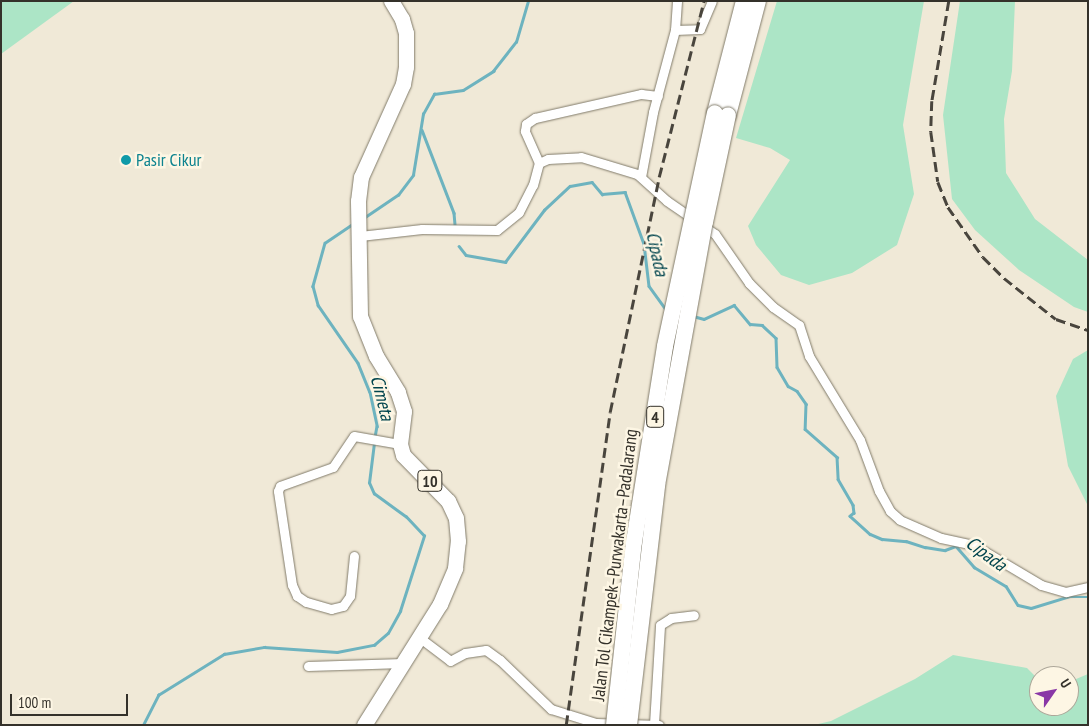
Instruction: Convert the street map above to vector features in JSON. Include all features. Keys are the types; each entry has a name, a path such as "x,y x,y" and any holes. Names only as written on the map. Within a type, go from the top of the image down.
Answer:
{"highway":[{"path":"391,1 402,18 408,51 406,68 403,84 361,177 358,201 360,316 376,356 401,402 404,424 394,442"},
{"name":"Jalan Tol Cikampek–Purwakarta–Padalarang","path":"629,725 657,484 722,114 744,1"},
{"name":"Jalan Tol Cikampek–Purwakarta–Padalarang","path":"614,725 634,542 665,346 722,114 758,1"},
{"name":"10","path":"364,725 440,604 455,568 458,525 448,501 438,487 410,465 394,442"}],"street":[{"path":"641,177 658,96 676,30 676,1"},
{"path":"676,30 700,29 712,1"},
{"path":"359,232 422,229 489,232 507,224 524,203 539,163 525,132 526,124 535,118 641,94 658,96"},
{"path":"539,163 560,156 581,157 620,167 641,177 667,201 715,234 748,283 773,307 799,325 809,356 860,440 879,491 890,511 900,520 941,538 974,546 1041,586 1066,592 1088,587"},
{"path":"354,556 350,596 343,606 331,609 306,602 298,596 292,585 277,496 280,486 333,467 348,441 354,436 365,436 394,442"},
{"path":"420,638 450,661 465,652 486,650 500,660 551,709 596,723 657,724 660,625 671,618 694,615"},
{"path":"308,666 403,663"}],"green space":[{"path":"1,1 74,1 1,54"},
{"path":"777,1 924,1 903,125 914,194 897,245 852,273 809,285 781,275 756,245 748,226 790,160 770,148 736,138"},
{"path":"960,1 1015,1 1012,71 1004,119 1006,173 1035,219 1088,260 1088,312 1074,307 1019,270 975,230 952,199 943,115"},
{"path":"1088,350 1088,506 1068,466 1056,396 1073,359"},
{"path":"953,655 1027,668 1029,670 1029,716 1079,716 1079,678 1088,674 1088,725 814,725 831,721 915,679"}],"waterway":[{"name":"Cimeta","path":"365,217 398,195 413,175 423,114 434,94 463,90 493,71 516,42 528,1"},
{"name":"Cipada","path":"422,130 454,213 455,225"},
{"name":"Cipada","path":"459,246 466,255 505,262 544,210 570,186 592,182 602,194 625,192 644,244 649,286 666,309"},
{"name":"Cimeta","path":"352,225 325,243 313,286 318,305 358,363 370,392 377,426 375,437"},
{"name":"Cipada","path":"693,316 704,319 734,305 750,324 762,325 776,338 777,367 788,386 797,391 806,404 805,429 837,457 838,479 853,505 854,513 850,516 870,534 882,539 906,541 925,547 945,550 956,546 974,567 1006,586 1018,605 1031,608 1068,597 1088,597"},
{"name":"Cimeta","path":"143,725 158,695 224,654 264,647 337,652 374,645 388,633 400,611 424,536 406,517 374,494 369,483 374,443"}],"railway":[{"path":"566,725 610,412 659,177 704,1"},
{"path":"949,1 932,101 931,132 938,182 948,207 983,257 1004,278 1056,319 1088,330"}],"place":[{"name":"Pasir Cikur","path":"126,160"}]}
